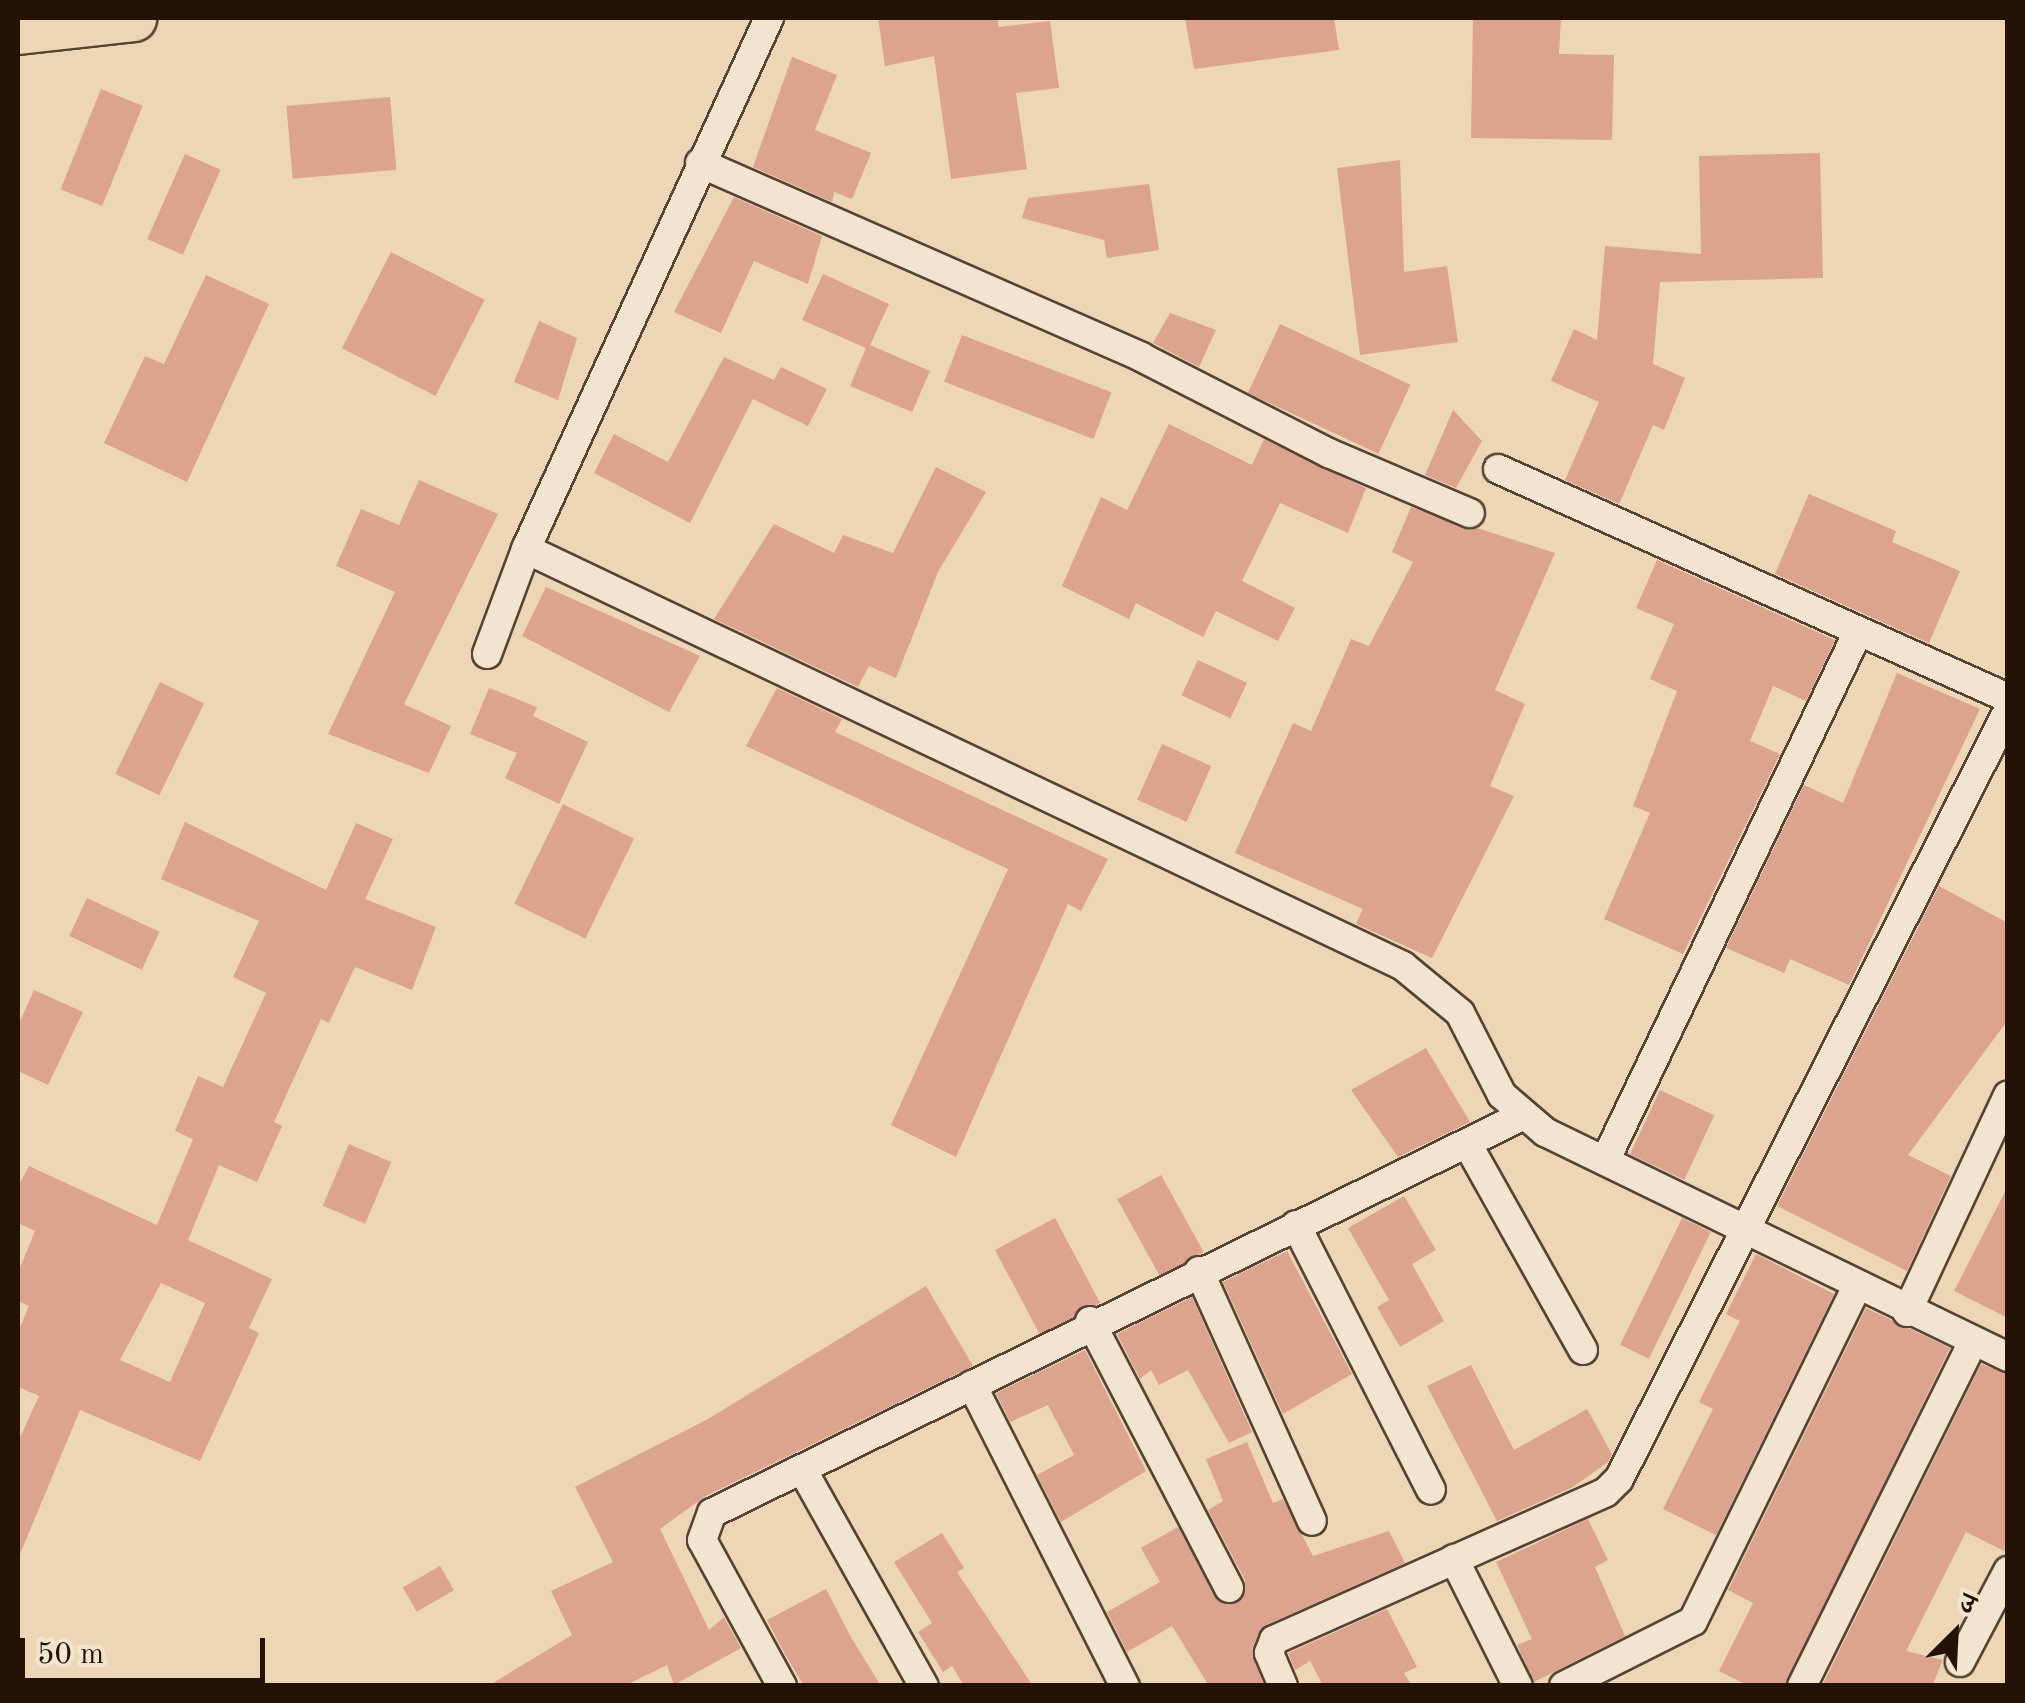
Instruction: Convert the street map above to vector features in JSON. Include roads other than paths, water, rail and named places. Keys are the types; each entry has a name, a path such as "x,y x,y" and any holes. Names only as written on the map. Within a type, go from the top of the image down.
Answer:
{"highway":[{"path":"18,31 133,18"}],"street":[{"path":"487,654 526,548 769,18"},
{"path":"700,163 1141,357 1329,453 1470,514"},
{"path":"1498,469 2008,698"},
{"path":"526,548 1403,966 1460,1013 1522,1116 1744,1235 2008,1356"},
{"path":"1605,1161 1858,632"},
{"path":"1283,1686 1269,1653 1274,1640 1619,1479 2008,712"},
{"path":"1908,1312 2008,1095"},
{"path":"782,1686 702,1540 712,1513 972,1385 1090,1321 1468,1145 1522,1116"},
{"path":"1468,1145 1583,1350"},
{"path":"1296,1225 1431,1490"},
{"path":"1199,1271 1312,1521"},
{"path":"1564,1686 1692,1622 1856,1289"},
{"path":"1090,1321 1229,1588"},
{"path":"1802,1686 1973,1341"},
{"path":"972,1385 1126,1686"},
{"path":"802,1470 924,1686"},
{"path":"1454,1559 1518,1686"},
{"path":"1960,1662 2008,1571"}]}
